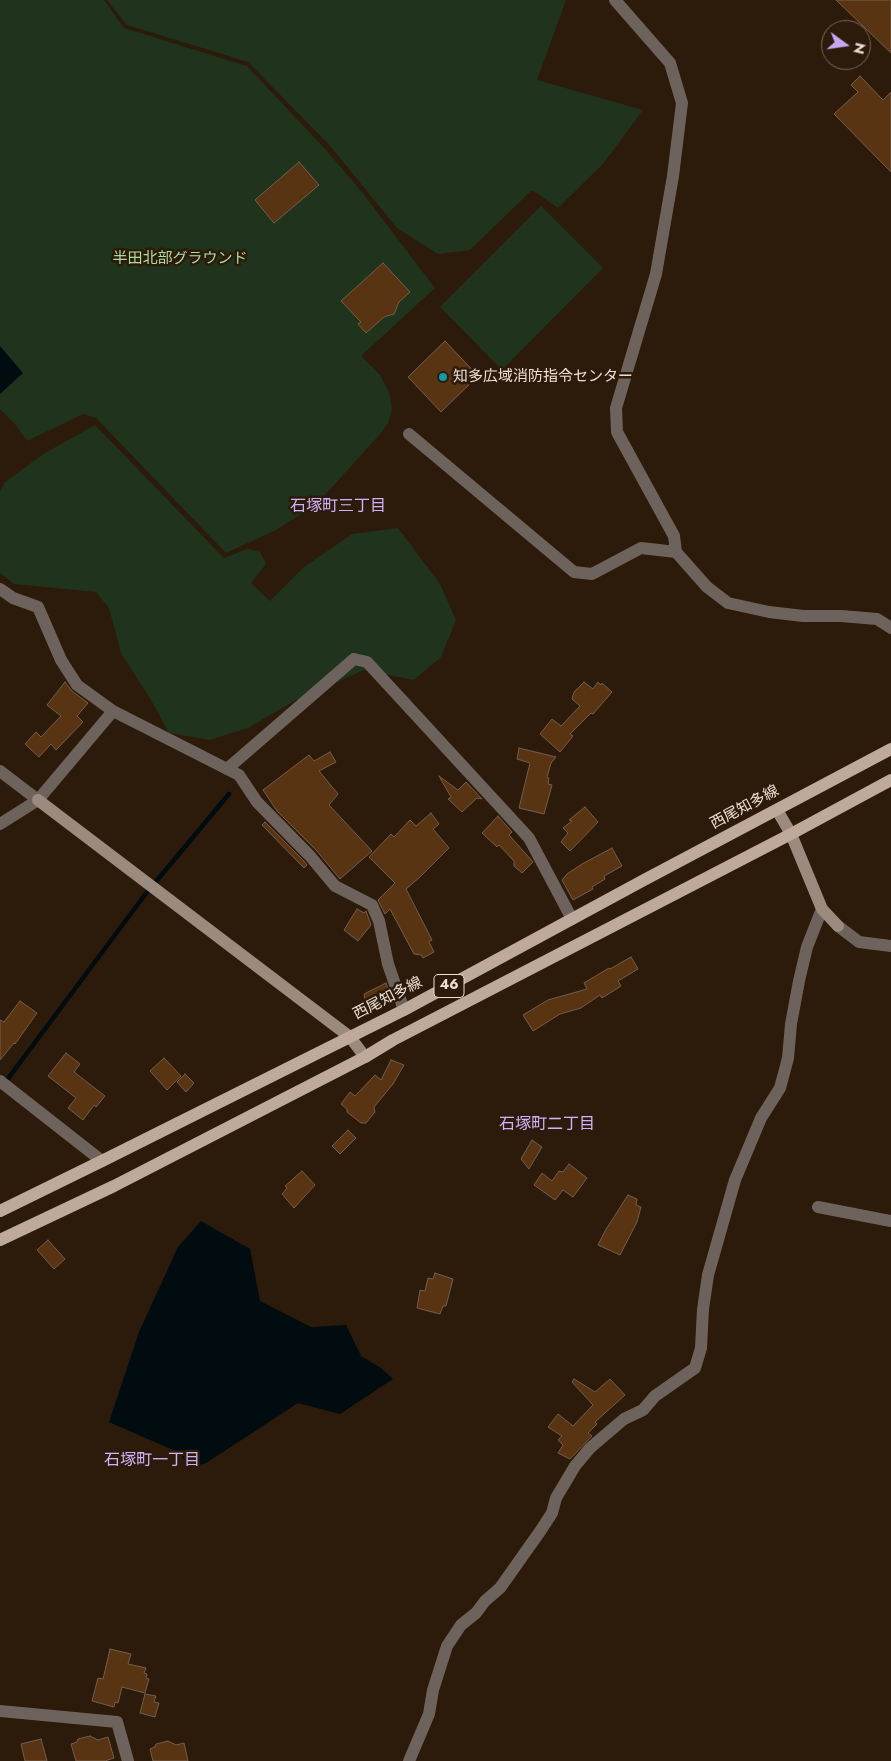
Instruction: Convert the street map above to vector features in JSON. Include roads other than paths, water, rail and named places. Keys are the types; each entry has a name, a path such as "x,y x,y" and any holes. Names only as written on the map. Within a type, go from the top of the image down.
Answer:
{"main road":[{"name":"西尾知多線","path":"0,1210 404,1010 891,749"},
{"name":"46","path":"0,1240 114,1186 366,1057 393,1040 791,834 891,780"}],"street":[{"path":"615,0 670,62 682,103 673,176 656,274 616,408 617,432 674,536 676,552 707,587 728,603 769,612 803,616 841,616 877,619 891,628"},
{"path":"409,434 530,533 574,572 592,574 641,548 676,552"},
{"path":"0,589 13,598 38,607 61,660 77,685 113,711 239,775 257,802 310,856 335,886 372,905 379,921 388,964 404,1010"},
{"path":"227,769 354,659 367,662 529,838 572,919"},
{"path":"0,824 38,800 113,711"},
{"path":"0,771 350,1037 366,1057"},
{"path":"777,810 791,834 822,909 838,926 859,942 891,946"},
{"path":"409,1761 429,1714 433,1690 447,1646 461,1625 476,1613 500,1588 552,1513 556,1498 575,1466 590,1448 624,1419 643,1410 655,1396 694,1368 701,1348 703,1309 708,1275 735,1180 760,1118 780,1088 788,1058 791,1024 807,946 822,909"},
{"path":"0,1081 102,1161"},
{"path":"818,1207 891,1221"},
{"path":"0,1711 117,1722 128,1761"}],"waterway":[{"path":"4,1084 144,896 229,794"}],"place":[{"name":"知多広域消防指令センター","path":"443,377"}],"district":[{"name":"石塚町三丁目","path":"338,507"},
{"name":"石塚町二丁目","path":"547,1125"},
{"name":"石塚町一丁目","path":"152,1461"}],"park label":[{"name":"半田北部グラウンド","path":"180,259"}]}
